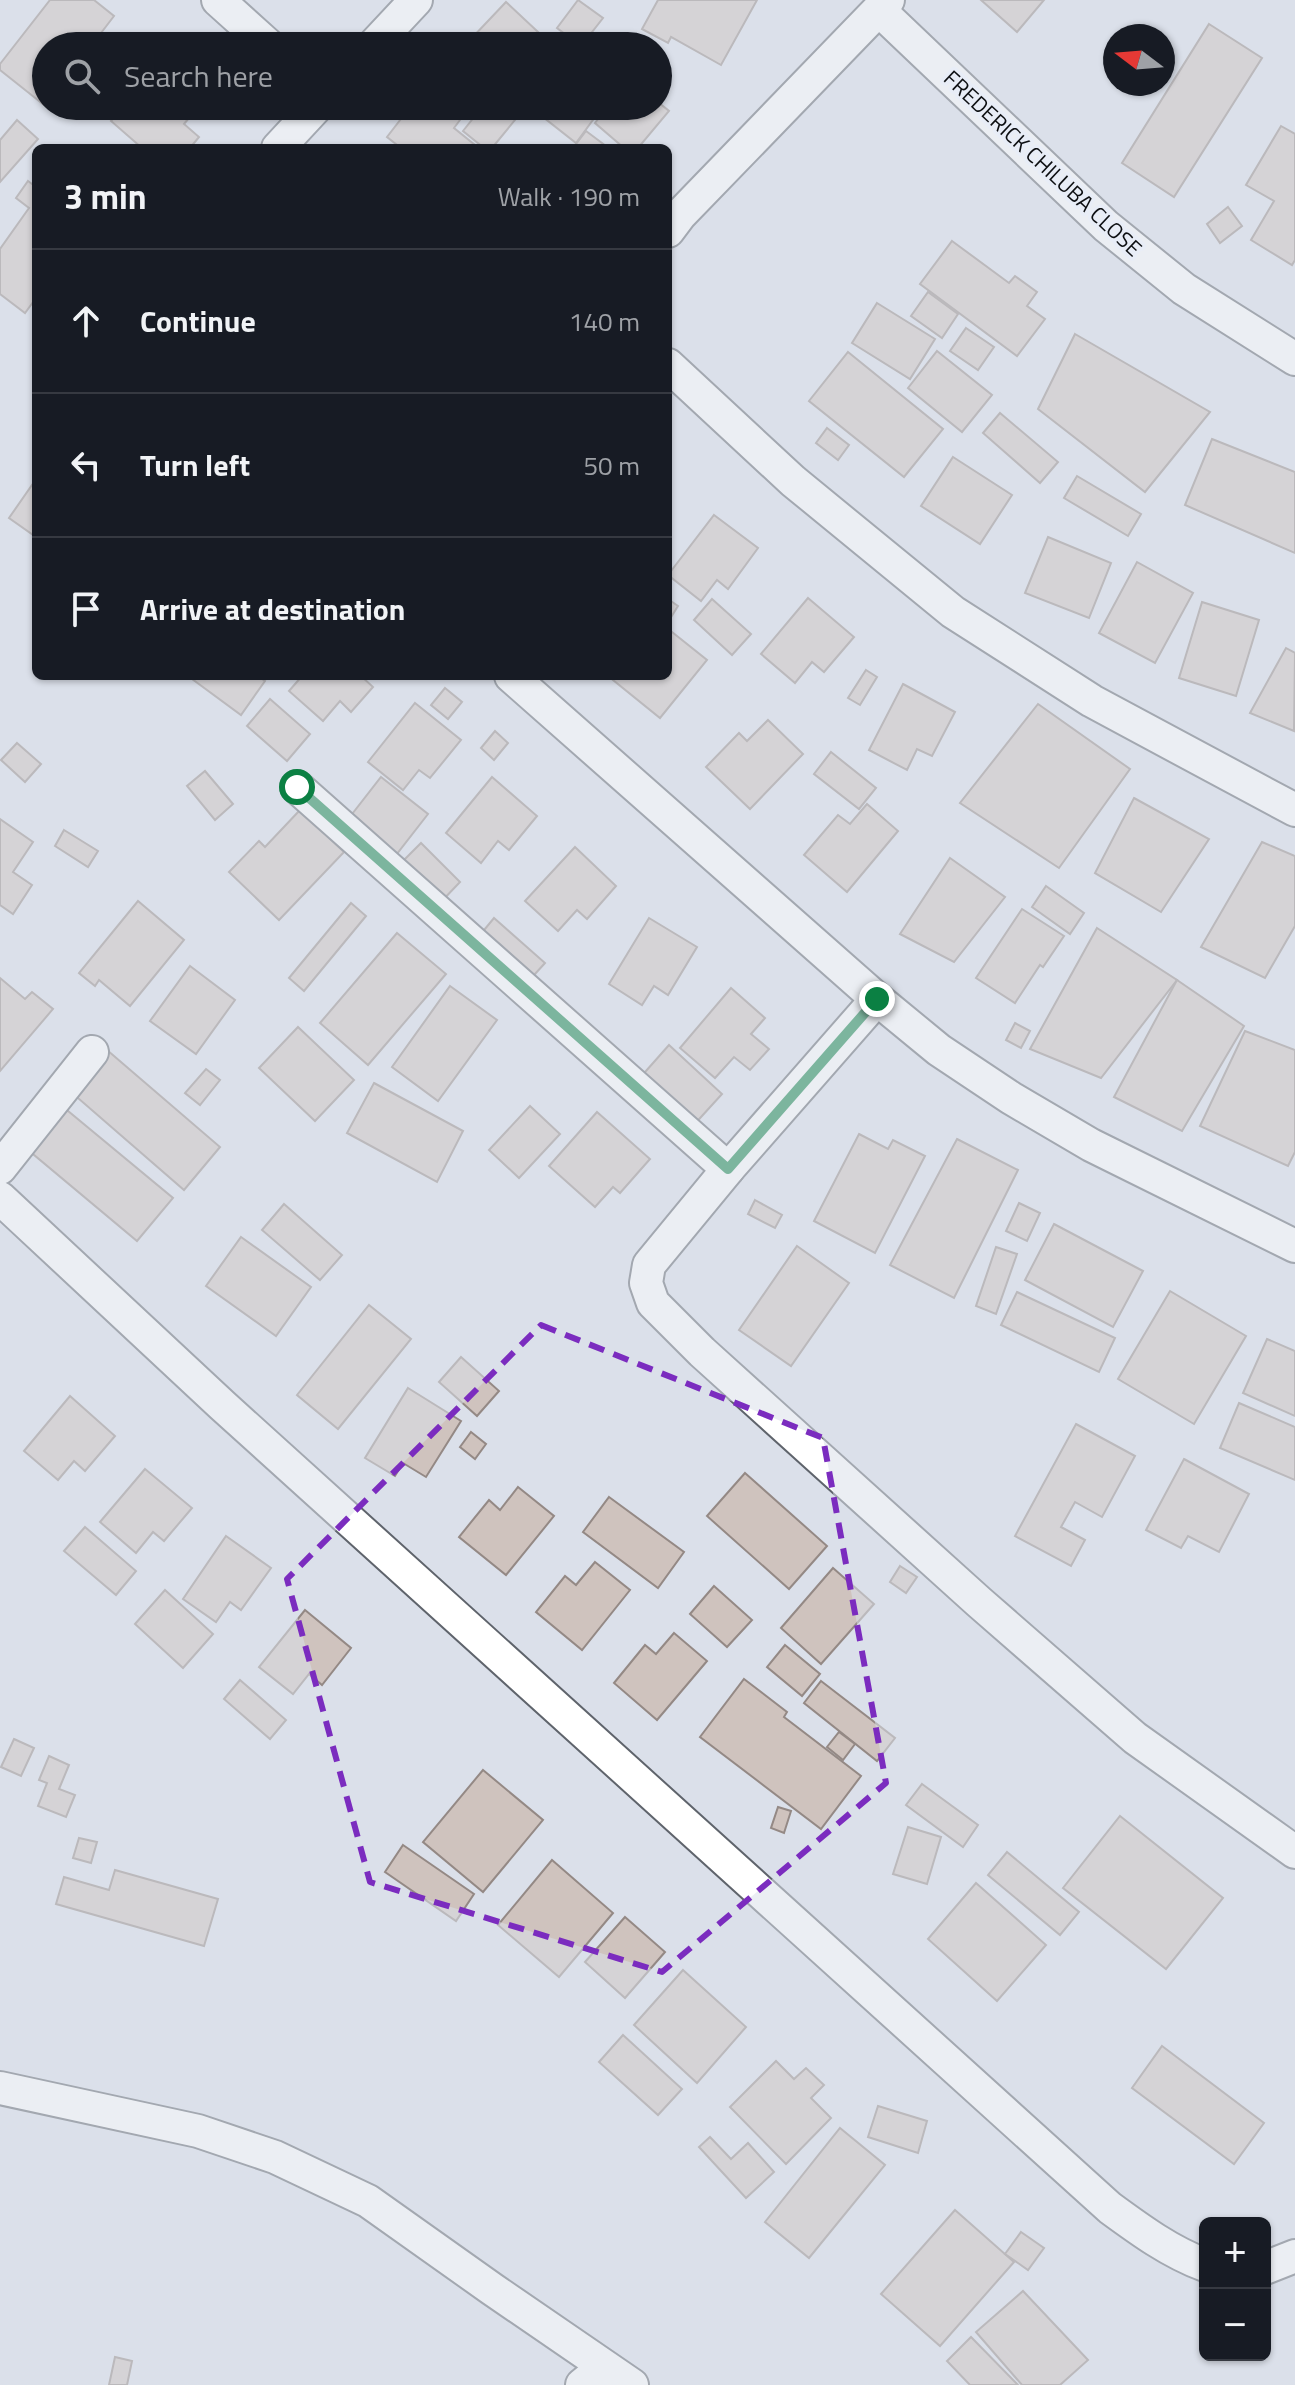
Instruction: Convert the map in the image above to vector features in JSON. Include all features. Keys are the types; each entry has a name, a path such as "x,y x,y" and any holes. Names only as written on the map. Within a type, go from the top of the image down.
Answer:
{"street":[{"path":"218,0 253,32"},
{"path":"386,32 416,0"},
{"path":"672,226 884,5"},
{"name":"FREDERICK CHILUBA CLOSE","path":"884,5 1106,226 1184,289 1295,359"},
{"path":"282,144 304,120"},
{"path":"672,369 793,481 953,612 1092,701 1295,810"},
{"path":"516,680 939,1050 1091,1145 1295,1246"},
{"path":"297,787 728,1169"},
{"path":"877,999 728,1169 649,1265 646,1283 653,1303 702,1352 979,1602 1135,1738 1295,1852"},
{"path":"0,1168 92,1052"},
{"path":"0,1198 222,1405 1110,2208 1149,2236 1199,2263"},
{"path":"0,2088 198,2131 275,2157 368,2201 593,2376 632,2385"},
{"path":"1271,2266 1295,2256"}],"highlighted area":[{"path":"541,1325 823,1438 886,1783 662,1972 370,1882 287,1579"}],"building":[{"path":"50,0 94,0 114,16 102,32 32,32 32,95 0,70 0,64"},
{"path":"578,0 603,18 592,32 562,32 557,28"},
{"path":"658,0 757,0 721,65 672,38 672,32 648,32 642,29"},
{"path":"981,0 1044,0 1017,32"},
{"path":"506,2 538,32 478,32"},
{"path":"1209,24 1262,58 1174,197 1122,163 1164,96 1175,96 1175,78"},
{"path":"17,120 38,139 0,182 0,140"},
{"path":"187,120 184,124 199,137 193,144 137,144 111,121"},
{"path":"400,120 460,120 454,128 474,144 396,144 387,137"},
{"path":"472,120 515,120 495,144 479,144 463,131"},
{"path":"547,120 593,120 576,143"},
{"path":"597,120 661,120 641,144 619,144 595,123"},
{"path":"1281,126 1295,134 1295,260 1292,265 1251,240 1274,201 1246,185"},
{"path":"586,131 603,144 576,144"},
{"path":"28,181 32,184 32,303 25,313 0,294 0,249 29,208 16,198"},
{"path":"1228,207 1242,226 1220,243 1207,224"},
{"path":"952,241 1009,283 1015,276 1037,292 1027,306 1045,319 1017,356 920,284"},
{"path":"928,292 958,314 942,338 911,316"},
{"path":"877,303 935,339 910,379 852,343"},
{"path":"966,328 994,347 978,370 950,351"},
{"path":"1075,334 1210,412 1145,492 1038,409"},
{"path":"937,351 992,395 962,432 908,388"},
{"path":"848,352 943,429 904,477 809,401"},
{"path":"1000,413 1058,462 1040,483 983,433"},
{"path":"827,428 849,445 838,460 816,443"},
{"path":"1212,439 1295,472 1295,553 1185,505"},
{"path":"953,457 1012,495 980,544 921,506"},
{"path":"1077,476 1141,514 1128,536 1064,498"},
{"path":"32,485 32,534 9,518"},
{"path":"714,515 758,548 728,589 717,580 701,601 672,578 672,570"},
{"path":"1048,537 1111,563 1089,618 1025,593"},
{"path":"1137,562 1193,593 1155,663 1099,633"},
{"path":"808,598 854,637 824,672 812,662 795,683 761,654"},
{"path":"712,599 751,634 732,655 694,620"},
{"path":"672,602 678,606 672,616"},
{"path":"1202,602 1259,620 1236,696 1179,678"},
{"path":"672,632 707,660 660,718 613,680 672,680"},
{"path":"1286,648 1295,653 1294,731 1250,713"},
{"path":"866,670 877,677 860,705 848,698"},
{"path":"193,680 265,681 241,715"},
{"path":"299,680 365,680 373,687 351,712 340,701 323,721 289,691"},
{"path":"903,684 955,712 932,756 917,749 907,770 869,750"},
{"path":"445,688 462,702 448,719 431,705"},
{"path":"270,699 310,734 287,761 247,726"},
{"path":"415,703 461,740 430,778 419,770 403,790 368,762"},
{"path":"1038,704 1130,769 1059,868 960,803"},
{"path":"768,720 803,754 750,809 706,767 739,733 747,741"},
{"path":"495,731 508,743 494,760 481,748"},
{"path":"17,743 41,764 25,782 1,760"},
{"path":"831,752 876,788 859,809 814,774"},
{"path":"205,771 233,804 215,820 187,786"},
{"path":"381,777 428,814 396,855 349,818"},
{"path":"492,777 537,816 509,850 498,841 481,863 446,833"},
{"path":"1134,798 1209,839 1161,912 1095,873"},
{"path":"867,804 898,831 847,892 804,855 838,815 850,824"},
{"path":"300,810 344,852 279,920 229,872 259,841 265,847"},
{"path":"0,819 33,842 13,872 32,885 13,914 0,905"},
{"path":"64,830 98,851 88,867 55,846"},
{"path":"1262,842 1295,856 1295,926 1265,978 1201,947"},
{"path":"421,843 460,882 439,904 399,865"},
{"path":"575,847 616,886 587,919 577,910 558,931 525,901"},
{"path":"950,858 1005,897 954,962 900,934"},
{"path":"1046,886 1084,913 1070,934 1032,907"},
{"path":"138,901 184,940 130,1006 99,980 95,986 79,973"},
{"path":"351,903 366,916 304,991 289,978"},
{"path":"1022,909 1064,936 1015,1003 976,978"},
{"path":"494,918 545,963 525,985 475,941"},
{"path":"649,918 697,947 668,995 654,986 642,1005 609,984"},
{"path":"1097,928 1177,980 1101,1078 1030,1049"},
{"path":"397,933 446,974 368,1065 320,1023"},
{"path":"190,966 235,1000 196,1054 150,1021"},
{"path":"0,978 25,999 32,992 53,1009 0,1071"},
{"path":"1177,980 1244,1026 1182,1131 1114,1097"},
{"path":"450,986 497,1020 438,1101 392,1067"},
{"path":"731,988 765,1018 751,1034 769,1049 750,1070 734,1057 715,1078 680,1048"},
{"path":"1015,1023 1030,1031 1021,1048 1006,1040"},
{"path":"298,1027 354,1080 315,1121 259,1068"},
{"path":"1245,1031 1295,1050 1295,1152 1288,1166 1200,1126"},
{"path":"669,1045 722,1094 691,1128 638,1080"},
{"path":"107,1050 220,1147 184,1190 71,1092"},
{"path":"206,1069 220,1080 200,1105 185,1093"},
{"path":"374,1083 463,1131 437,1182 347,1133"},
{"path":"56,1101 173,1198 137,1241 21,1144"},
{"path":"530,1106 560,1134 519,1178 489,1150"},
{"path":"597,1112 650,1159 620,1193 613,1187 595,1207 549,1166"},
{"path":"859,1134 888,1149 893,1140 925,1156 875,1253 814,1221"},
{"path":"957,1139 1018,1170 954,1298 890,1265"},
{"path":"755,1200 782,1215 775,1228 748,1214"},
{"path":"1019,1203 1040,1213 1027,1241 1006,1231"},
{"path":"284,1204 342,1255 320,1280 262,1230"},
{"path":"1054,1224 1143,1271 1113,1327 1025,1280"},
{"path":"241,1237 311,1287 276,1336 206,1286"},
{"path":"797,1246 849,1283 791,1366 739,1330"},
{"path":"996,1247 1017,1254 996,1314 976,1306"},
{"path":"1170,1291 1246,1336 1194,1424 1118,1379"},
{"path":"1017,1292 1115,1338 1099,1372 1001,1325"},
{"path":"369,1305 411,1339 338,1429 297,1395"},
{"path":"1267,1339 1295,1351 1295,1416 1243,1393"},
{"path":"461,1357 499,1391 477,1416 439,1382"},
{"path":"408,1388 461,1421 426,1477 403,1463 395,1476 365,1458"},
{"path":"70,1396 115,1436 85,1471 74,1461 58,1480 24,1451"},
{"path":"1239,1403 1295,1427 1295,1480 1220,1448"},
{"path":"1076,1424 1135,1456 1102,1517 1075,1502 1061,1527 1085,1540 1071,1566 1015,1536"},
{"path":"471,1432 486,1444 475,1459 460,1447"},
{"path":"1184,1459 1249,1494 1219,1552 1188,1536 1181,1548 1146,1530"},
{"path":"145,1469 192,1508 164,1541 153,1532 136,1553 100,1522"},
{"path":"745,1473 827,1546 789,1589 707,1516"},
{"path":"518,1487 554,1516 506,1575 459,1537 489,1500 500,1510"},
{"path":"609,1497 684,1552 658,1588 583,1532"},
{"path":"85,1527 136,1571 116,1595 64,1551"},
{"path":"226,1536 271,1568 241,1610 230,1602 216,1622 183,1599"},
{"path":"595,1562 630,1590 582,1650 536,1612 565,1576 576,1585"},
{"path":"900,1566 917,1577 906,1593 890,1582"},
{"path":"833,1568 874,1604 821,1664 781,1628"},
{"path":"714,1586 752,1620 727,1647 690,1614"},
{"path":"165,1590 213,1634 183,1668 135,1624"},
{"path":"305,1610 351,1648 322,1685 309,1674 293,1694 259,1667"},
{"path":"674,1633 707,1661 657,1720 614,1683 645,1645 656,1654"},
{"path":"785,1645 820,1674 802,1696 767,1667"},
{"path":"744,1679 787,1712 784,1717 861,1776 821,1829 700,1737"},
{"path":"240,1680 286,1720 270,1739 224,1699"},
{"path":"821,1681 895,1738 877,1761 804,1703"},
{"path":"839,1732 855,1744 843,1760 827,1747"},
{"path":"14,1739 34,1748 21,1776 1,1767"},
{"path":"49,1756 69,1765 59,1789 75,1795 66,1817 38,1806 47,1783 39,1780"},
{"path":"483,1770 543,1820 483,1892 423,1842"},
{"path":"922,1784 978,1825 963,1847 906,1805"},
{"path":"778,1807 791,1811 784,1833 771,1828"},
{"path":"1120,1816 1223,1898 1166,1969 1063,1888"},
{"path":"908,1827 941,1837 927,1884 893,1874"},
{"path":"79,1838 97,1842 91,1863 73,1858"},
{"path":"403,1845 474,1894 456,1921 385,1872"},
{"path":"1007,1852 1079,1912 1060,1935 988,1875"},
{"path":"552,1860 613,1913 559,1977 498,1925"},
{"path":"115,1870 218,1899 204,1946 56,1904 64,1877 109,1890"},
{"path":"976,1883 1046,1945 997,2001 928,1939"},
{"path":"625,1917 665,1952 625,1998 585,1962"},
{"path":"683,1970 746,2027 697,2083 634,2025"},
{"path":"623,2035 682,2089 658,2115 599,2062"},
{"path":"1162,2046 1264,2123 1234,2164 1132,2088"},
{"path":"776,2061 794,2079 806,2068 824,2085 811,2098 831,2118 786,2164 730,2107"},
{"path":"878,2106 927,2121 918,2153 868,2137"},
{"path":"840,2128 885,2165 809,2258 765,2222"},
{"path":"710,2137 731,2159 748,2143 774,2172 746,2198 699,2147"},
{"path":"955,2210 1014,2262 940,2346 881,2294"},
{"path":"1021,2232 1044,2248 1028,2270 1005,2254"},
{"path":"1023,2291 1088,2360 1060,2385 1022,2385 976,2332"},
{"path":"971,2337 1018,2385 970,2385 947,2361"},
{"path":"115,2357 132,2361 127,2385 109,2385"}],"route":[{"path":"297,787 728,1169 877,999"}]}
